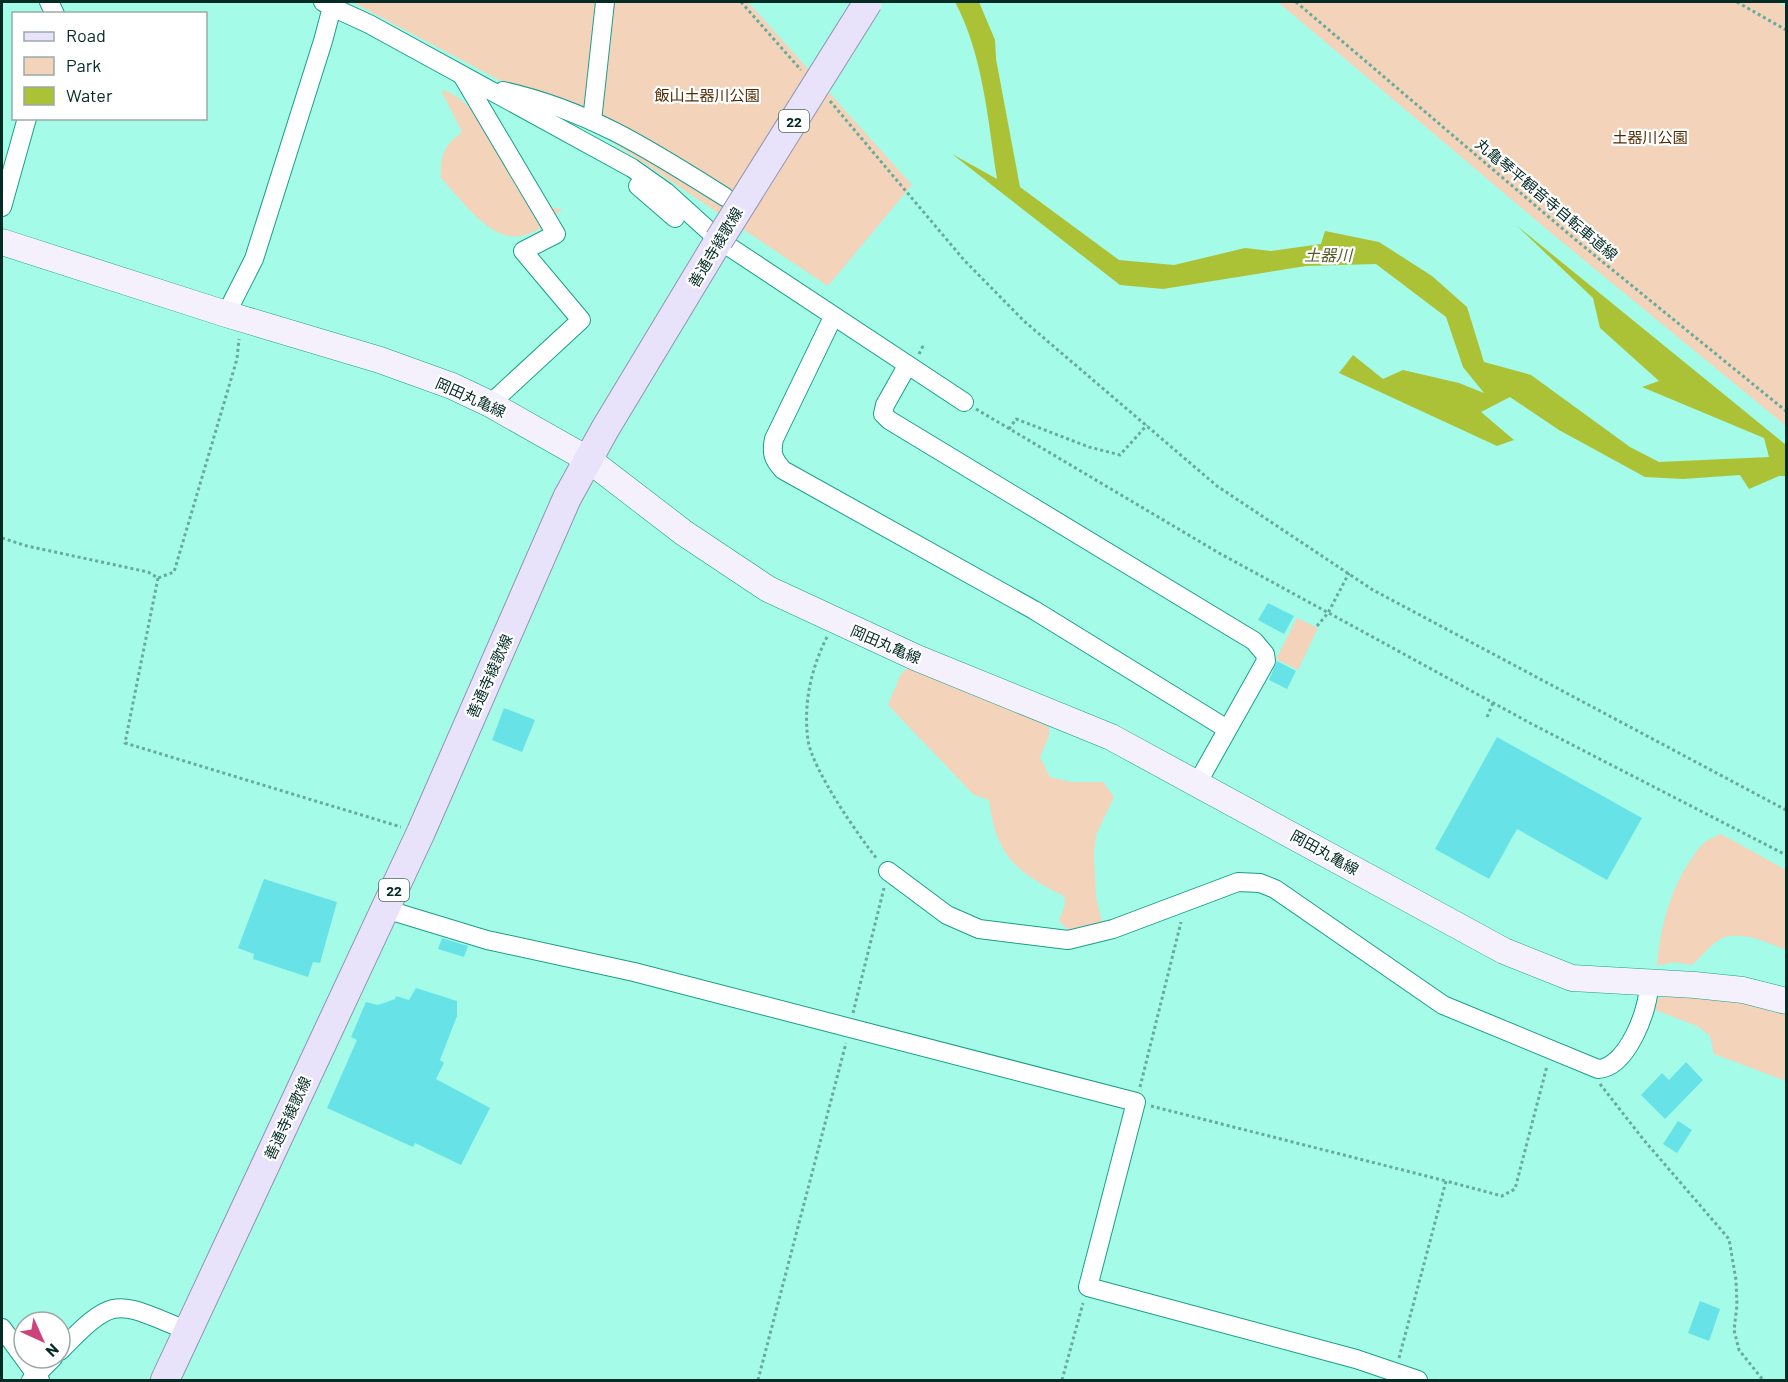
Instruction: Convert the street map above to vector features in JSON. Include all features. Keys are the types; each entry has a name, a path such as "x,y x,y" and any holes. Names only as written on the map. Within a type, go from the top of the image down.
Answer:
{"main road":[{"name":"善通寺綾歌線","path":"165,1380 186,1330 421,832 567,498 719,240 868,2"},
{"name":"岡田丸亀線","path":"2,242 234,317 380,360 452,386 490,404 589,460 731,567 768,589 917,658 1112,737 1504,951 1572,978 1743,990 1786,1001"}],"street":[{"path":"592,121 605,2"},
{"path":"234,317 254,259 327,4 369,24 632,168 666,192 719,240 964,402"},
{"path":"462,75 556,234 523,251 581,320 490,404"},
{"path":"483,87 524,96 625,135 725,197"},
{"path":"483,87 498,105 606,165 650,194 675,218"},
{"path":"2,207 26,120"},
{"path":"833,317 774,439 771,451 775,461 783,470 1034,610 1227,729"},
{"path":"907,366 885,405 883,414 889,420 1254,641 1265,654 1266,661 1198,782"},
{"path":"888,871 947,915 979,929 1068,940 1113,929 1186,899 1238,882 1260,883 1275,889 1443,1005 1598,1069 1607,1069 1621,1059 1631,1043 1648,1000 1649,982"},
{"path":"385,909 508,945 634,972 1136,1102 1088,1287 1418,1380"},
{"path":"72,1339 90,1321 114,1307 127,1307 186,1330"},
{"path":"2,1328 36,1379"}],"path":[{"path":"741,2 808,77"},
{"name":"丸亀琴平観音寺自転車道線","path":"1296,2 1577,241 1786,411"},
{"path":"1737,2 1786,30"},
{"path":"829,100 964,260 1024,321 1216,486 1349,573 1416,613 1786,810"},
{"path":"158,578 174,572 237,359 234,317"},
{"path":"964,402 1219,554 1494,703 1786,855"},
{"path":"1009,429 1016,418 1089,447 1120,455 1147,425"},
{"path":"2,538 27,546 148,572 158,578"},
{"path":"1317,626 1328,613 1349,573"},
{"path":"158,578 125,743 421,832"},
{"path":"758,1380 888,871 876,857 824,778 808,742 807,701 814,670 835,622"},
{"path":"1487,717 1494,703"},
{"path":"1186,899 1136,1102 1502,1196 1515,1189 1553,1050"},
{"path":"1587,1065 1643,1139 1729,1239 1737,1296 1734,1330 1739,1350 1763,1380"},
{"path":"1396,1375 1446,1181"},
{"path":"1062,1380 1088,1287"}],"green space":[{"name":"飯山土器川公園","path":"352,2 748,2 912,185 828,286 597,132"},
{"name":"土器川公園","path":"1278,2 1777,2 1786,7 1786,426 1550,232"},
{"path":"441,90 455,95 482,121 537,205 562,209 543,226 526,235 511,236 497,232 469,210 441,178 444,151 462,132"},
{"path":"1297,618 1318,628 1298,670 1276,659"},
{"path":"912,664 1049,725 1049,736 1040,757 1050,777 1071,782 1103,782 1114,797 1096,835 1094,853 1096,897 1104,931 1075,937 1059,921 1065,905 1064,896 1033,879 1011,860 997,835 989,800 974,795 888,705 901,674"},
{"path":"1721,834 1786,870 1786,950 1752,938 1733,936 1717,941 1692,965 1674,962 1657,966 1661,934 1676,887 1701,846"},
{"path":"1677,995 1786,1007 1786,1081 1714,1054 1710,1036 1697,1026 1655,1010 1658,998"}],"water":[{"name":"土器川","path":"955,2 979,2 995,40 996,59 1020,187 1119,260 1174,265 1245,248 1271,251 1321,244 1325,231 1379,242 1432,276 1467,307 1484,362 1531,375 1630,447 1659,462 1769,457 1764,438 1642,387 1659,381 1600,328 1593,298 1516,225 1786,445 1786,476 1779,476 1749,489 1740,475 1683,479 1645,477 1559,430 1510,397 1481,412 1514,440 1497,446 1339,373 1353,355 1383,379 1403,370 1459,383 1484,393 1463,367 1446,317 1376,264 1306,266 1163,289 1120,285 952,154 997,179 978,66 972,43"}],"building":[{"path":"1268,603 1294,616 1284,634 1258,620"},
{"path":"1277,661 1296,671 1287,689 1269,680"},
{"path":"504,708 535,720 522,752 492,740"},
{"path":"1497,737 1642,818 1607,880 1517,829 1489,879 1435,849"},
{"path":"264,879 337,902 320,963 313,962 308,977 253,959 254,954 238,948"},
{"path":"442,938 468,946 464,957 438,949"},
{"path":"416,988 457,1001 457,1016 440,1060 444,1063 436,1079 490,1108 461,1165 415,1143 413,1147 327,1108 357,1040 351,1037 366,1002 378,1005 395,999 396,996 409,1000"},
{"path":"1686,1062 1703,1080 1665,1119 1641,1095 1662,1073 1669,1080"},
{"path":"1678,1121 1692,1130 1677,1153 1663,1144"},
{"path":"1700,1301 1720,1309 1709,1341 1688,1333"}]}
